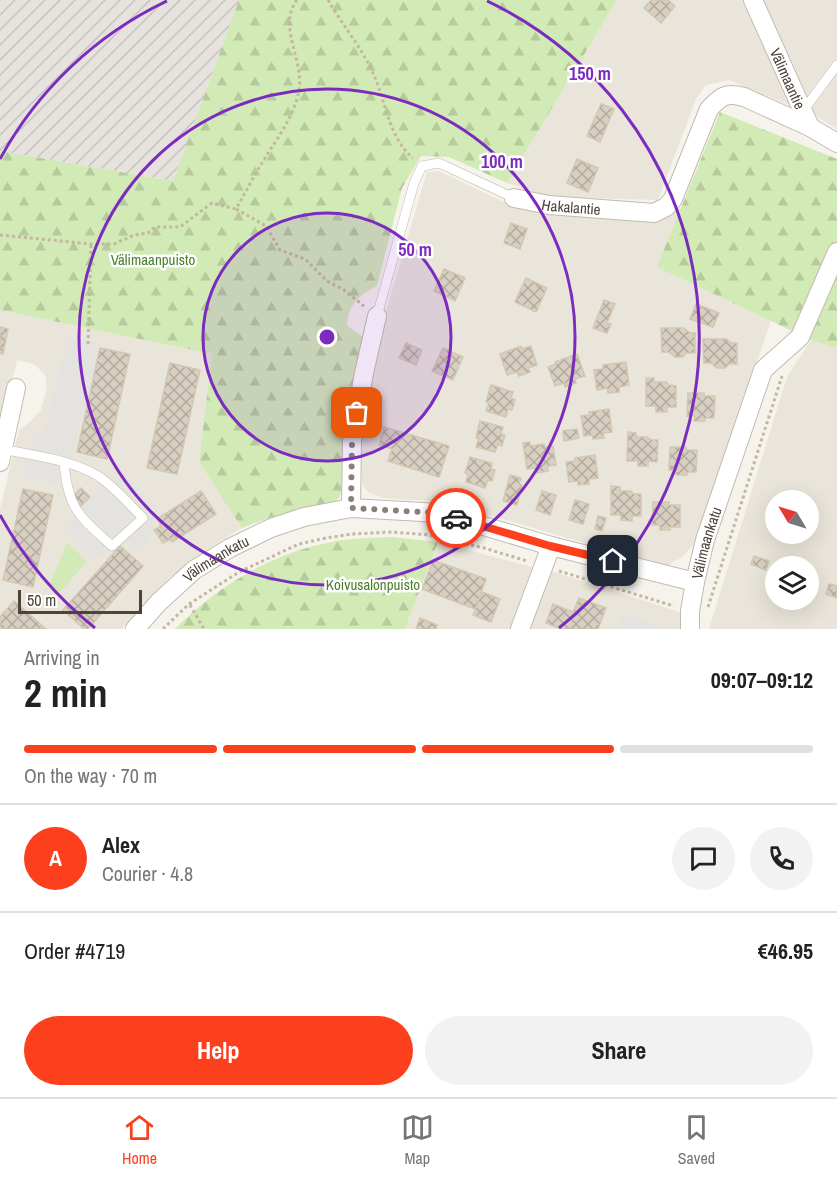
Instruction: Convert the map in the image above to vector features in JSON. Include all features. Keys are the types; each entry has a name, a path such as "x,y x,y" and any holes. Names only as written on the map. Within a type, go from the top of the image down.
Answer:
{"street":[{"name":"Välimaantie","path":"753,0 807,119 837,143"},
{"name":"Hakalantie","path":"514,198 549,205 654,213 666,207 673,199 709,109 720,98 733,94 807,119"},
{"name":"Välimaankatu","path":"135,629 159,602 194,570 230,548 271,528 304,517 351,508 440,513 550,546 695,582 705,540 763,370 800,337 837,252"},
{"path":"351,508 352,441 377,316"},
{"path":"2,456 16,388"},
{"path":"520,629 550,546"},
{"path":"690,620 695,582"}],"lane":[{"path":"807,119 837,65"},
{"name":"Hakalantie","path":"422,166 439,163 514,198"},
{"path":"377,316 414,183 422,166"},
{"path":"2,456 64,463 82,468 104,481 143,518 112,546 80,517 70,498 64,463"}],"path":[{"path":"236,209 258,168 286,125 299,89 297,59 289,29 290,9 297,0"},
{"path":"328,0 374,74 392,129 408,154 422,166"},
{"path":"0,235 91,244 114,244 134,235 148,234 155,227 180,227 212,203 236,209 266,226 280,250 305,259 327,281 344,290 377,316"},
{"path":"88,344 91,244"},
{"path":"163,629 189,604 239,572 270,556 299,544 352,534 392,532 430,535 484,548 543,566 690,620 703,614 711,603 785,367"},
{"path":"189,604 204,629"}],"shaded area":[{"path":"0,0 239,0 173,181 0,151"},
{"path":"617,0 837,0 837,129 816,116 729,80 706,85 696,99 658,200 549,197 507,183"},
{"path":"439,171 508,204 528,210 657,222 682,207 658,267 771,321 694,544 682,557 665,567 445,502 382,498 368,492 362,485 359,448 384,318 427,172"},
{"path":"0,310 213,354 199,462 242,528 205,551 168,579 122,629 0,629 0,509 19,430 41,410 47,388 45,375 34,364 17,360 0,432"},
{"path":"67,336 101,344 72,456 60,485 23,477 35,432 44,434"},
{"path":"811,340 837,348 837,629 709,629 787,377"},
{"path":"127,476 156,505 157,513 153,534 138,552 128,542 118,544 94,560 62,529 99,486"},
{"path":"438,542 532,567 510,629 405,629"},
{"path":"551,571 680,612 681,629 528,629"},
{"path":"622,612 663,627 663,629 616,629"}],"green space":[{"name":"Välimaanpuisto","path":"239,0 617,0 507,183 449,157 421,156 402,188 377,286 356,301 348,318 347,325 364,338 339,498 333,503 268,518 242,528 199,462 212,354 0,310 0,151 173,181"},
{"path":"720,112 837,159 837,348 811,340 657,267"},
{"name":"Koivusalonpuisto","path":"392,537 438,542 405,629 175,629 226,587 264,564 285,555 335,541"},
{"path":"67,543 87,561 59,593 50,584"}],"building":[{"path":"651,0 668,0 675,6 661,23 644,8"},
{"path":"601,104 614,109 600,142 587,136"},
{"path":"577,159 598,168 588,192 567,183"},
{"path":"511,223 527,229 520,249 504,243"},
{"path":"444,269 465,278 455,301 434,291"},
{"path":"526,278 547,288 536,312 515,302"},
{"path":"604,300 615,304 607,323 611,324 607,333 593,328"},
{"path":"696,304 719,313 713,327 690,319"},
{"path":"0,327 8,329 3,354 0,353"},
{"path":"661,328 684,328 690,333 695,333 695,353 675,357 669,352 662,352"},
{"path":"703,339 726,339 737,343 737,364 717,368 711,363 704,363"},
{"path":"406,343 422,350 416,365 399,358"},
{"path":"521,346 522,349 531,346 537,365 528,368 530,372 519,376 517,372 507,375 500,354"},
{"path":"100,348 130,354 107,459 77,452"},
{"path":"443,348 463,357 453,380 432,371"},
{"path":"577,354 585,376 575,379 576,383 565,387 564,383 555,386 548,367"},
{"path":"626,362 629,385 619,387 619,392 608,393 607,388 597,390 594,370 603,369 603,365"},
{"path":"170,363 200,370 177,474 147,468"},
{"path":"646,378 654,378 654,382 666,382 676,386 676,407 667,407 667,412 656,412 656,406 646,406"},
{"path":"491,385 513,392 511,398 515,400 512,410 508,409 506,417 486,411"},
{"path":"688,393 715,396 714,418 694,421 695,416 687,416"},
{"path":"609,409 612,432 603,433 604,438 593,439 592,435 584,436 581,416 589,415 589,412"},
{"path":"480,421 503,427 501,434 505,435 502,446 498,444 495,452 476,447"},
{"path":"384,427 449,446 439,477 388,461 392,449 379,445"},
{"path":"577,429 579,438 564,441 563,431"},
{"path":"628,432 636,433 636,437 658,440 657,462 648,461 648,466 638,466 638,461 627,461"},
{"path":"530,442 530,446 544,444 545,447 553,446 556,465 548,466 548,471 537,473 537,468 527,469 523,443"},
{"path":"670,447 697,450 696,472 676,475 676,470 669,470"},
{"path":"595,455 598,478 589,479 589,484 578,485 578,481 569,482 566,462"},
{"path":"470,457 492,463 491,469 495,470 492,481 488,480 485,488 466,482 468,474 465,473"},
{"path":"510,475 521,478 519,484 522,485 517,505 503,501"},
{"path":"611,486 620,487 620,491 641,494 641,516 632,516 632,521 621,520 621,515 611,515"},
{"path":"81,488 90,497 81,506 72,497"},
{"path":"23,489 53,495 33,587 3,580"},
{"path":"201,491 216,514 172,542 170,539 163,543 154,530 161,526 157,519"},
{"path":"542,491 556,495 550,515 536,510"},
{"path":"575,500 589,504 583,524 569,520"},
{"path":"653,502 680,505 680,527 660,530 660,525 652,525"},
{"path":"598,516 606,518 602,531 595,529"},
{"path":"120,546 143,566 88,629 84,629 63,610"},
{"path":"754,556 765,560 765,570 751,564"},
{"path":"433,560 486,579 475,609 422,589"},
{"path":"829,584 837,586 837,598 826,594"},
{"path":"482,592 500,599 491,622 473,615"},
{"path":"579,598 606,608 598,629 561,629 546,623 553,604 573,612"},
{"path":"14,601 46,629 0,629 0,617"},
{"path":"420,618 437,625 436,629 416,629"}],"way so far":[{"path":"357,413 352,441 351,508 440,513 456,518"}],"route":[{"path":"456,518 550,546 613,561"}]}
